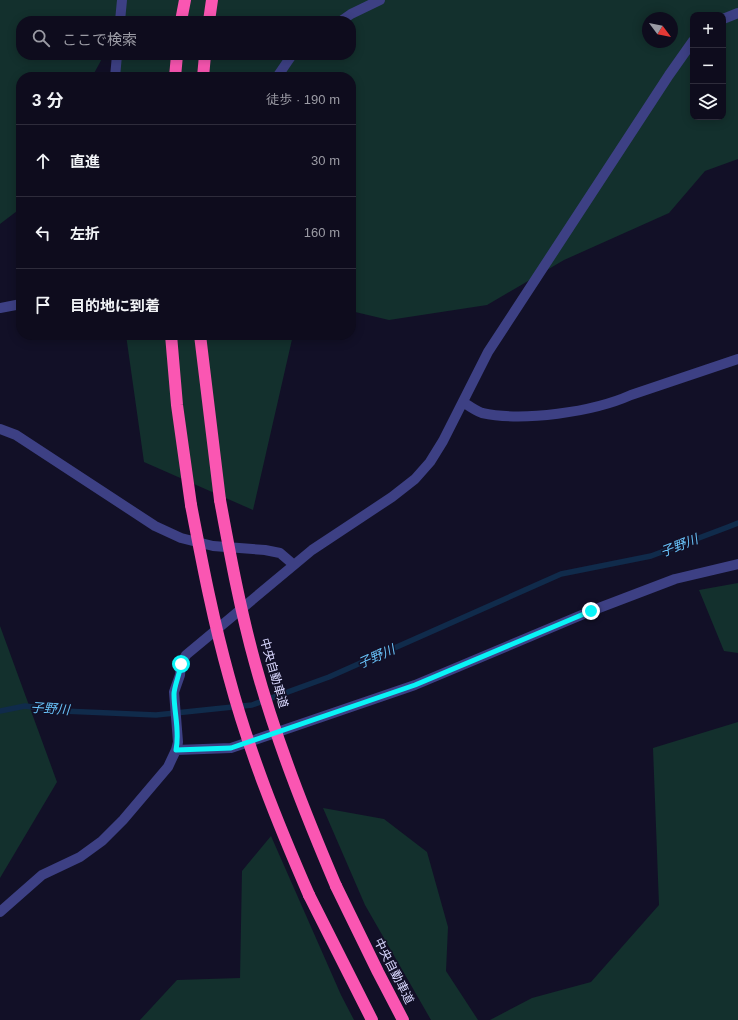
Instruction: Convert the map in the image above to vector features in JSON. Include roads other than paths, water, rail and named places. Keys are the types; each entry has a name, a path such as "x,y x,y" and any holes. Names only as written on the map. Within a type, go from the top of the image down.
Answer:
{"highway":[{"path":"182,16 185,0"},
{"path":"210,16 212,0"},
{"path":"175,72 177,60"},
{"path":"203,72 205,60"},
{"path":"171,340 177,405 191,505 208,594 229,677 253,756 280,828 309,895 372,1020"},
{"name":"中央自動車道","path":"201,340 220,500 234,574 255,663 280,745 306,816 336,886 403,1020"}],"street":[{"path":"120,16 122,0"},
{"path":"348,16 380,0"},
{"path":"726,18 738,13"},
{"path":"0,912 42,875 80,856 102,840 123,820 168,767 178,742 174,692 180,674 181,664 186,655 312,550 392,497 414,479 430,462 463,402 488,352 668,75 690,45"},
{"path":"115,72 117,60"},
{"path":"280,72 289,60"},
{"path":"0,308 16,305"},
{"path":"463,402 481,413 511,416 542,415 586,410 616,402 631,395 738,359"},
{"path":"0,429 16,435 155,526 181,538 213,546 265,550 280,553 294,565"},
{"path":"176,750 231,748 415,685 591,611 675,579 738,564"}],"waterway":[{"name":"子野川","path":"0,711 25,706 63,711 156,715 252,705 329,677 561,574 651,556 738,523"}]}
